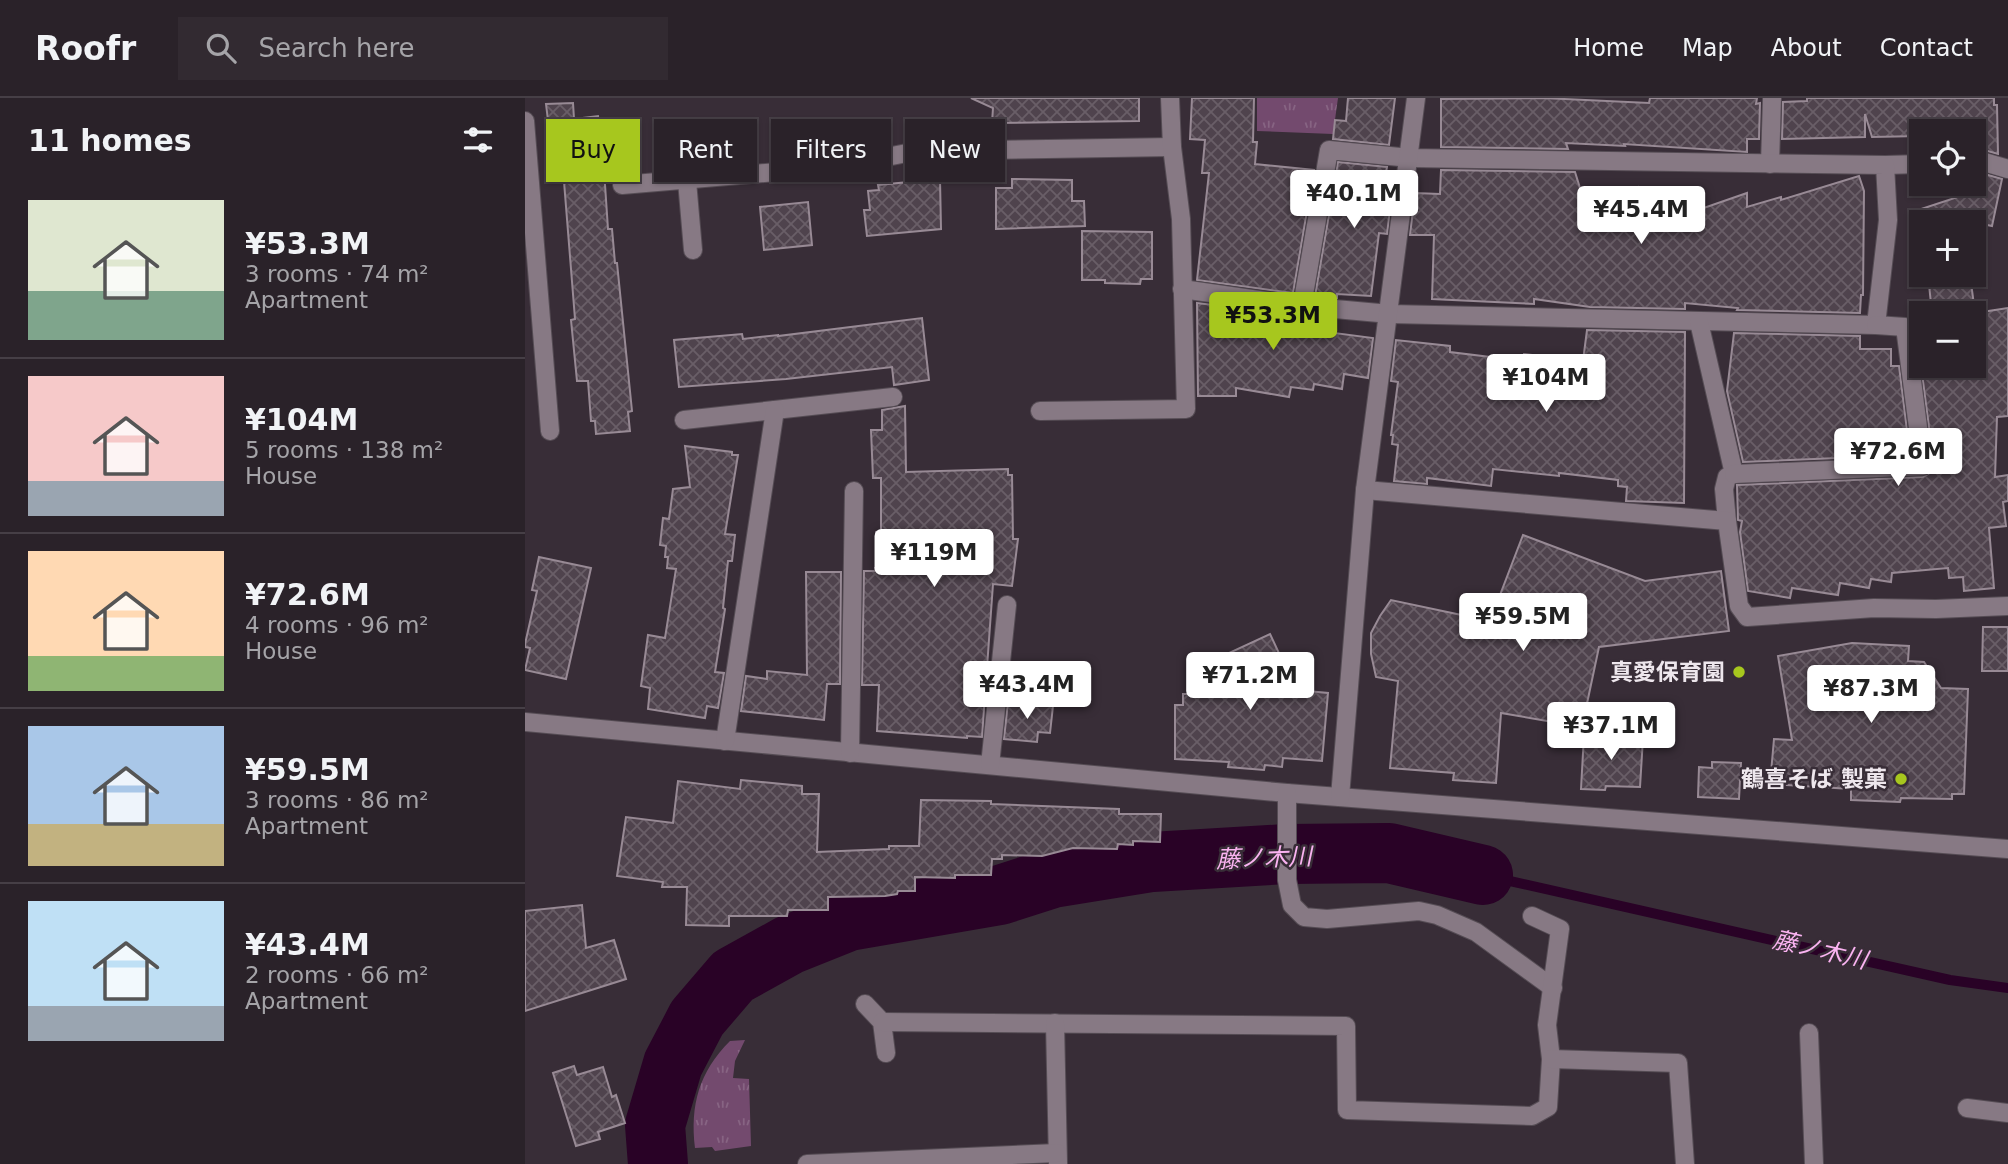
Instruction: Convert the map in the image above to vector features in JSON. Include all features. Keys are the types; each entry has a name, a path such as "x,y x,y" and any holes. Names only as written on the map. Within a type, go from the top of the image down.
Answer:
{"street":[{"path":"1040,411 1186,409 1181,219 1172,147 1170,98"},
{"path":"1340,797 1365,490 1416,98"},
{"path":"1770,164 1772,98"},
{"path":"525,121 550,431"},
{"path":"757,174 836,167 917,151 1172,147"},
{"path":"1302,306 1329,150 1410,158 1909,165"},
{"path":"1986,163 2008,169"},
{"path":"1876,325 1888,220 1885,166"},
{"path":"622,186 674,182"},
{"path":"687,182 693,250"},
{"path":"1182,289 1302,306 1390,314 1905,327 1923,466 1734,474 1727,477 1724,489 1739,606 1747,617 1874,608 2008,606"},
{"path":"1699,322 1734,474"},
{"path":"684,420 893,397"},
{"path":"725,741 775,411"},
{"path":"1365,490 1727,521"},
{"path":"850,752 854,491"},
{"path":"990,765 1007,605"},
{"path":"525,722 1287,793 2008,849"},
{"path":"1287,793 1287,880 1292,905 1304,917 1327,919 1419,911 1437,915 1476,932 1553,988"},
{"path":"882,1022 1346,1026 1347,1110 1532,1116 1548,1107 1551,1059 1546,1025 1560,929 1532,916"},
{"path":"865,1004 882,1022 885,1053"},
{"path":"807,1164 1058,1159 1055,1023"},
{"path":"1809,1033 1814,1164"},
{"path":"1551,1059 1678,1063 1685,1164"},
{"path":"1967,1108 2008,1113"}],"green space":[{"path":"1257,98 1338,98 1333,134 1257,131"},
{"path":"745,1040 735,1061 733,1078 749,1079 751,1146 715,1151 712,1147 695,1148 694,1118 704,1077 730,1041"}],"building":[{"path":"971,98 1139,98 1139,121 1005,123 1005,119 992,119 993,108"},
{"path":"1192,98 1254,98 1253,142 1257,142 1255,164 1314,170 1293,293 1197,280 1209,173 1202,173 1205,140 1190,139"},
{"path":"1348,98 1395,98 1389,145 1333,139 1335,120 1346,121"},
{"path":"1543,98 1649,103 1650,98 1757,98 1756,104 1760,103 1759,139 1747,139 1747,152 1566,143 1568,149 1441,147 1441,99"},
{"path":"1807,98 1994,98 1994,105 1997,105 1998,154 1986,151 1986,119 1909,119 1909,136 1872,137 1865,114 1865,137 1782,139 1783,102 1807,101"},
{"path":"573,103 574,119 548,119 546,104"},
{"path":"598,116 598,119 574,119"},
{"path":"1338,162 1387,167 1387,193 1392,193 1387,234 1379,233 1371,296 1315,296"},
{"path":"1441,170 1575,172 1585,204 1638,187 1644,205 1692,191 1698,210 1747,193 1747,207 1781,197 1781,200 1859,176 1864,191 1863,295 1860,313 1737,310 1738,308 1685,303 1685,309 1590,307 1534,299 1534,304 1432,299 1434,235 1410,235 1415,193 1440,194"},
{"path":"1986,174 2002,179 1992,226 1986,225 1986,210 1918,210 1961,196 1986,196"},
{"path":"1012,179 1072,180 1072,201 1084,201 1085,226 996,229 996,188 1012,188"},
{"path":"564,182 605,182 608,229 612,229 617,263 632,411 628,412 630,431 596,434 595,421 591,421 588,381 577,381 571,320 575,319"},
{"path":"940,182 941,229 867,236 864,210 870,210 868,191 879,190 878,185"},
{"path":"808,202 812,245 764,250 760,207"},
{"path":"1082,231 1152,232 1152,279 1141,279 1140,284 1082,280"},
{"path":"1929,287 1972,287 1973,301 1931,301"},
{"path":"1197,303 1335,320 1334,333 1373,338 1368,378 1344,374 1342,389 1314,384 1313,390 1291,387 1289,397 1236,388 1236,396 1198,396"},
{"path":"2008,308 2008,416 1997,417 1995,477 2008,475 2008,501 2003,502 2006,526 1989,528 1994,588 1964,591 1963,577 1949,578 1948,568 1892,573 1891,582 1871,579 1869,588 1840,583 1838,595 1792,588 1790,598 1748,591 1740,532 1742,521 1738,520 1737,485 1923,477 1933,471 1923,378 1986,378 1986,311"},
{"path":"922,318 929,380 894,385 892,367 679,387 674,340 742,334 743,339 778,336"},
{"path":"1587,330 1685,332 1684,503 1626,501 1627,487 1618,486 1618,480 1559,473 1559,476 1493,469 1491,486 1427,478 1427,484 1394,481 1398,445 1392,444 1391,435 1398,382 1391,381 1396,340 1450,346 1450,352 1523,361 1524,354 1583,361"},
{"path":"1734,333 1860,336 1860,349 1891,349 1891,366 1899,366 1910,455 1743,462 1727,391"},
{"path":"905,406 906,472 1008,469 1008,475 1012,475 1013,539 1018,539 1012,586 993,584 982,737 877,731 879,685 862,685 864,571 875,571 875,568 878,568 876,532 881,531 881,478 873,478 871,430 882,430 882,410"},
{"path":"685,446 738,455 725,534 735,535 732,561 728,561 725,609 715,672 724,673 718,708 707,706 705,718 648,709 650,688 641,686 648,635 665,638 676,569 667,568 666,546 660,545 663,518 669,519 673,489 690,487"},
{"path":"1523,535 1645,581 1721,571 1729,631 1599,647 1582,727 1501,713 1496,783 1453,780 1454,773 1390,768 1398,681 1376,677 1371,654 1371,633 1380,616 1391,600 1490,621"},
{"path":"539,557 591,568 566,679 525,670 530,648 525,647 525,644 537,591 532,590"},
{"path":"806,572 841,572 840,684 827,684 824,720 741,711 746,676 767,679 767,671 807,675"},
{"path":"1983,627 2008,627 2008,671 1982,671"},
{"path":"1270,634 1296,690 1328,693 1322,761 1283,758 1282,767 1265,765 1264,770 1228,767 1229,762 1175,759 1175,705 1183,705 1183,694 1194,694 1199,659 1212,661"},
{"path":"1852,643 1909,646 1908,661 1924,662 1941,688 1968,689 1964,794 1952,794 1952,799 1901,798 1900,802 1851,800 1851,789 1770,784 1774,739 1792,740 1778,656"},
{"path":"1008,702 1053,706 1050,733 1038,732 1037,742 1004,739"},
{"path":"1584,735 1643,738 1640,787 1606,786 1605,790 1581,789"},
{"path":"1712,762 1741,763 1739,799 1698,797 1699,767 1712,768"},
{"path":"741,780 802,786 802,794 819,794 817,852 919,846 921,800 991,801 991,804 1119,809 1119,814 1161,814 1160,842 1133,841 1133,845 1118,844 1117,849 1073,848 1042,856 1002,855 1002,859 992,859 991,875 915,877 915,891 898,891 897,894 885,896 828,897 828,910 788,910 787,916 729,916 729,926 686,925 687,887 662,887 663,882 617,876 626,817 673,823 678,781 740,789"},
{"path":"582,905 586,948 614,940 626,979 525,1011 525,911"},
{"path":"574,1066 577,1075 603,1067 612,1097 616,1095 625,1123 598,1132 600,1139 576,1146 553,1073"}],"waterway":[{"name":"藤ノ木川","path":"658,1164 655,1125 673,1064 697,1018 733,976 789,945 849,921 1000,895 1053,878 1152,862 1286,854 1389,853 1483,875"},
{"name":"藤ノ木川","path":"1483,875 1950,980 2008,988"}],"place":[{"name":"真愛保育園","path":"1739,672"},
{"name":"鶴喜そば 製菓","path":"1901,779"}]}
